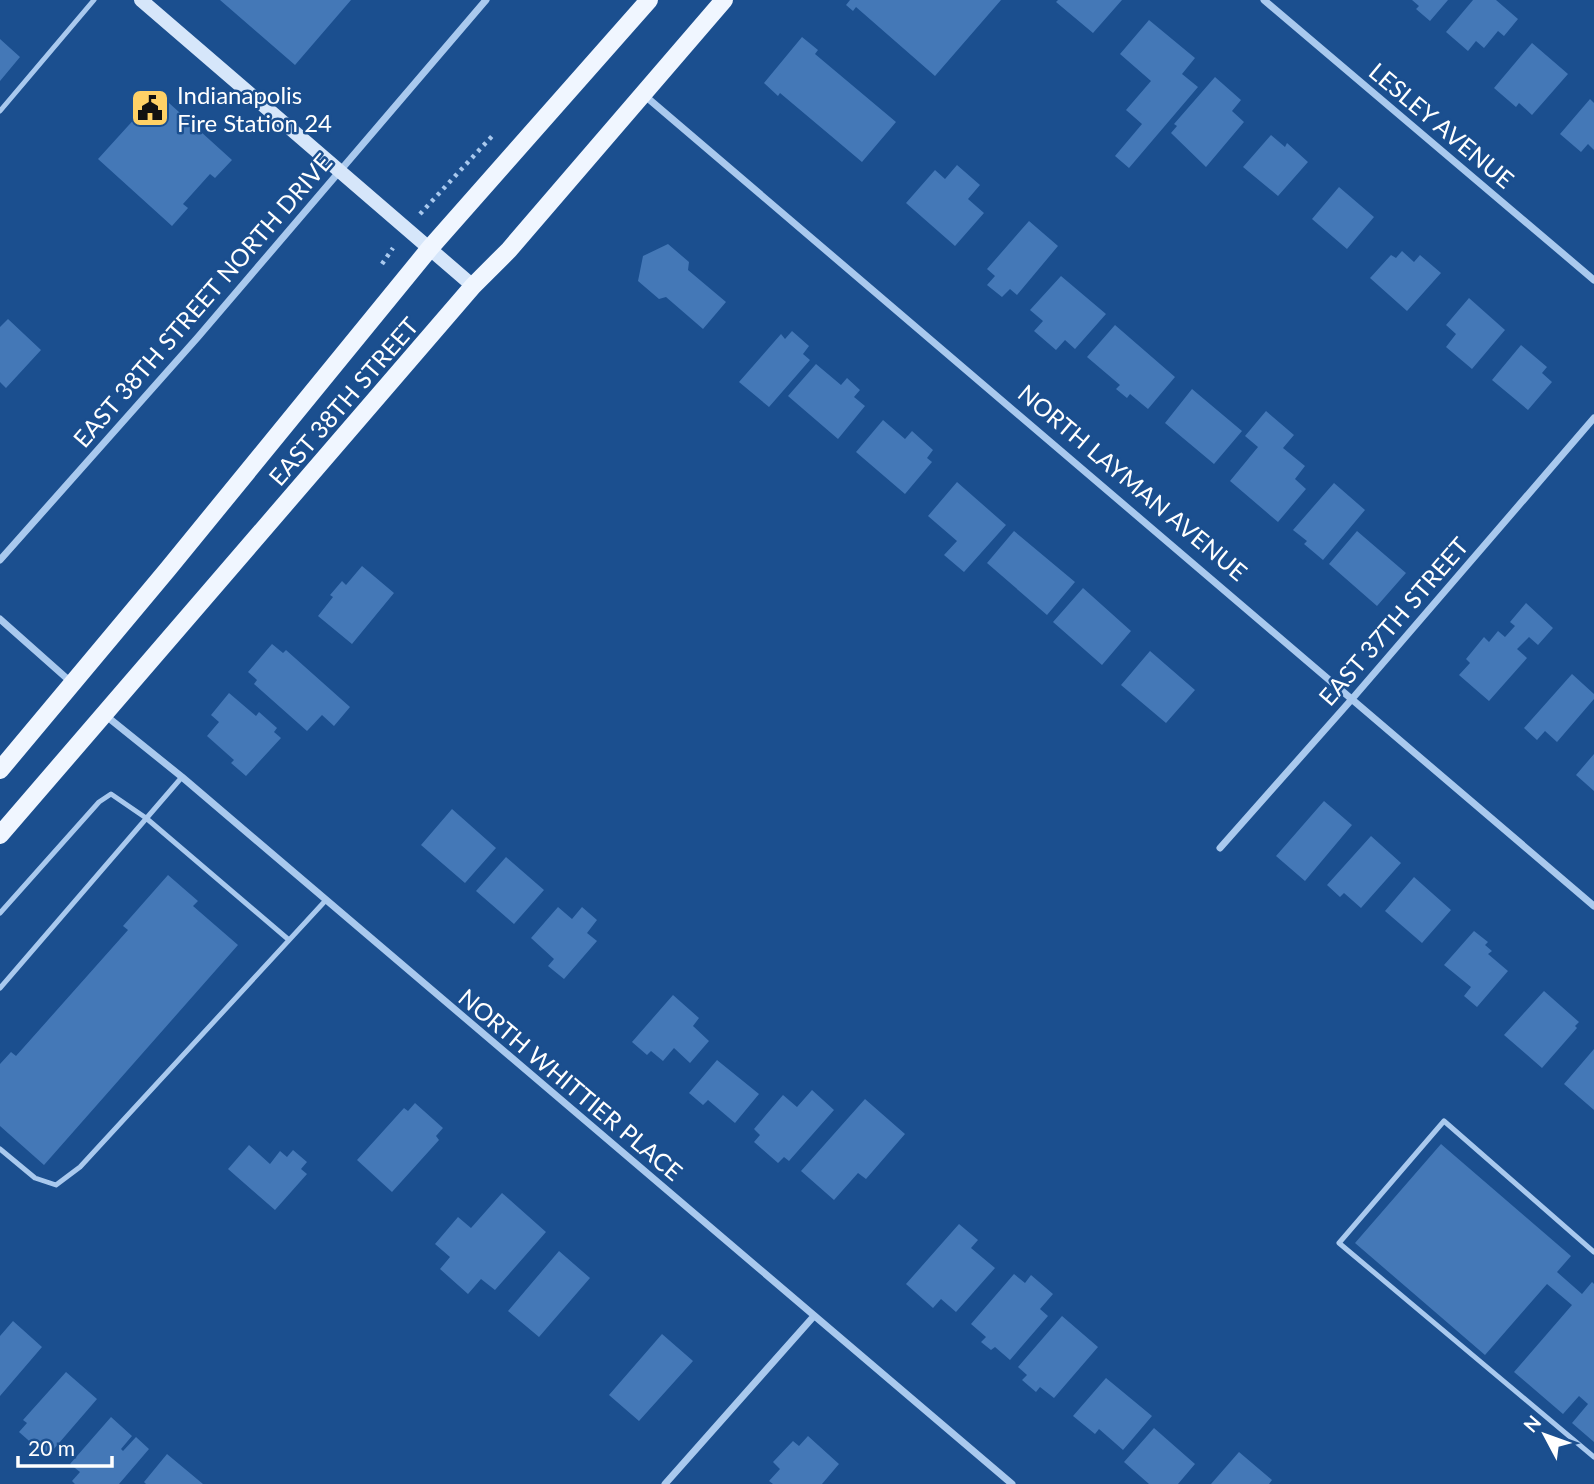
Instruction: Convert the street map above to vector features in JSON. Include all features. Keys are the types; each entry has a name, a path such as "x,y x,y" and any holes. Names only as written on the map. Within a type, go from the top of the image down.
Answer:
{"main road":[{"name":"EAST 38TH STREET","path":"0,770 430,248 649,0"},
{"name":"EAST 38TH STREET","path":"0,835 473,286 509,250 724,0"}],"street":[{"path":"141,0 473,286"},
{"name":"EAST 38TH STREET NORTH DRIVE","path":"0,560 198,337 485,0"},
{"name":"LESLEY AVENUE","path":"1264,0 1594,280"},
{"name":"NORTH LAYMAN AVENUE","path":"643,93 1594,906"},
{"name":"EAST 37TH STREET","path":"1220,848 1594,418"},
{"path":"0,619 72,683"},
{"name":"NORTH WHITTIER PLACE","path":"105,715 182,777 1012,1484"},
{"path":"665,1484 814,1316"}],"lane":[{"path":"0,111 94,0"},
{"path":"0,988 182,777"},
{"path":"0,913 99,802 111,794 146,818 289,940"},
{"path":"0,1149 35,1178 56,1185 80,1167 326,900"},
{"path":"1594,1252 1444,1121 1339,1243 1594,1457"}],"building":[{"path":"220,0 351,0 295,65"},
{"path":"850,0 1001,0 935,76 856,7 853,11 846,5"},
{"path":"1122,0 1093,33 1056,2"},
{"path":"1412,0 1448,0 1430,21 1416,9 1419,6"},
{"path":"1473,0 1496,0 1518,19 1504,36 1498,31 1484,48 1476,41 1468,51 1446,32"},
{"path":"1149,20 1195,58 1182,74 1198,87 1129,168 1115,156 1142,124 1126,110 1151,81 1120,54"},
{"path":"802,37 818,50 815,54 896,122 862,162 780,93 778,96 764,83"},
{"path":"0,39 20,57 0,81"},
{"path":"1532,43 1568,74 1532,115 1519,103 1516,107 1494,88"},
{"path":"1215,77 1241,100 1232,111 1244,122 1206,167 1171,133 1177,126 1174,124"},
{"path":"158,93 232,160 215,178 210,174 183,204 188,208 172,226 98,159"},
{"path":"1590,99 1594,103 1594,150 1588,144 1581,152 1560,134"},
{"path":"1271,135 1285,147 1287,143 1308,162 1278,196 1243,167"},
{"path":"957,165 980,185 968,199 984,213 955,246 906,203 935,170 945,179"},
{"path":"1339,187 1374,217 1347,249 1312,219"},
{"path":"1029,221 1058,246 1017,295 1010,289 1002,297 987,285 995,276 987,269"},
{"path":"668,244 689,262 688,270 726,302 703,329 666,297 659,299 638,281 643,256"},
{"path":"1402,251 1414,262 1420,255 1441,273 1407,311 1370,278 1391,255 1396,258"},
{"path":"1061,276 1106,314 1075,349 1065,340 1056,350 1034,331 1043,321 1030,310"},
{"path":"1469,298 1505,330 1472,369 1446,347 1456,334 1446,325"},
{"path":"8,319 41,350 6,388 0,382 0,327"},
{"path":"1115,325 1175,377 1148,409 1130,394 1127,398 1116,389 1120,385 1087,357"},
{"path":"792,331 809,346 803,354 810,360 769,407 739,382 781,334 785,339"},
{"path":"1521,345 1547,367 1542,373 1552,382 1528,410 1492,380"},
{"path":"816,364 841,385 847,378 860,390 854,397 865,406 838,439 788,396"},
{"path":"1192,389 1242,431 1214,464 1165,423"},
{"path":"1266,411 1294,435 1283,448 1305,466 1295,479 1306,489 1278,522 1230,481 1258,447 1245,436"},
{"path":"883,420 905,439 912,431 933,450 927,458 932,462 905,494 856,452"},
{"path":"957,482 1006,525 964,572 944,555 957,541 928,516"},
{"path":"1334,483 1365,510 1323,560 1304,544 1307,541 1293,530"},
{"path":"1014,531 1075,582 1047,615 987,563"},
{"path":"1357,531 1406,573 1377,606 1329,564"},
{"path":"362,566 394,593 352,644 318,616 342,581 346,585"},
{"path":"1083,588 1131,631 1102,665 1053,622"},
{"path":"1526,603 1553,628 1538,645 1529,637 1517,649 1527,658 1489,701 1459,675 1470,663 1466,659 1484,637 1489,642 1498,631 1505,637 1515,626 1510,622"},
{"path":"272,644 283,653 286,650 350,707 334,726 322,715 307,731 254,684 257,680 248,672"},
{"path":"1150,651 1195,690 1166,723 1121,685"},
{"path":"1572,674 1594,694 1594,699 1557,742 1545,731 1537,740 1524,728"},
{"path":"229,693 256,716 259,712 277,728 274,732 281,738 246,776 231,763 234,760 207,736 219,722 211,715"},
{"path":"1594,754 1594,791 1576,775"},
{"path":"1324,801 1352,825 1305,881 1276,856"},
{"path":"452,809 496,848 465,883 421,845"},
{"path":"1371,836 1401,863 1361,908 1344,893 1340,897 1327,885"},
{"path":"506,857 544,890 514,924 476,891"},
{"path":"168,875 198,901 193,906 238,945 44,1165 0,1126 0,1064 11,1052 16,1056 128,930 123,926"},
{"path":"1414,877 1451,910 1422,943 1385,911"},
{"path":"558,907 572,919 582,907 597,920 587,933 597,941 564,979 548,966 554,959 531,938"},
{"path":"1474,931 1488,942 1485,945 1492,951 1488,954 1508,971 1477,1007 1464,996 1471,987 1444,965"},
{"path":"1544,991 1579,1022 1575,1026 1577,1028 1542,1068 1504,1035"},
{"path":"673,995 699,1018 693,1026 709,1041 690,1063 674,1048 663,1061 651,1051 647,1055 632,1042"},
{"path":"1594,1049 1594,1110 1564,1084"},
{"path":"717,1060 759,1094 735,1123 708,1100 703,1105 689,1093"},
{"path":"812,1090 834,1110 789,1161 784,1157 778,1163 754,1142 760,1135 754,1129 783,1095 797,1107"},
{"path":"865,1099 905,1134 866,1179 858,1173 834,1200 801,1171"},
{"path":"415,1103 443,1128 436,1136 439,1140 392,1192 357,1160 404,1108 408,1111"},
{"path":"1441,1144 1571,1256 1557,1272 1582,1294 1592,1282 1594,1284 1594,1442 1572,1423 1588,1404 1579,1396 1563,1414 1514,1372 1572,1305 1547,1284 1485,1355 1355,1243"},
{"path":"249,1145 270,1164 280,1151 287,1157 293,1150 307,1162 301,1169 307,1174 275,1210 228,1169"},
{"path":"502,1193 546,1232 495,1290 481,1279 468,1294 440,1269 450,1257 435,1244 458,1217 471,1228"},
{"path":"959,1224 978,1240 971,1248 995,1268 956,1312 941,1299 933,1308 906,1284"},
{"path":"559,1251 590,1278 539,1337 508,1311"},
{"path":"1014,1274 1025,1283 1031,1275 1053,1294 1040,1309 1048,1316 1010,1360 995,1347 991,1350 981,1342 986,1337 971,1324"},
{"path":"1062,1316 1098,1347 1054,1398 1040,1387 1036,1392 1022,1380 1027,1375 1018,1367"},
{"path":"13,1321 42,1347 0,1396 0,1336"},
{"path":"662,1334 693,1361 639,1421 609,1395"},
{"path":"66,1372 97,1399 53,1450 50,1447 44,1454 19,1432 27,1423 23,1420"},
{"path":"1106,1378 1152,1416 1123,1450 1099,1429 1095,1434 1073,1416"},
{"path":"111,1417 132,1436 121,1449 123,1451 136,1437 149,1449 119,1484 75,1484 72,1481 80,1472 70,1464"},
{"path":"1154,1428 1195,1464 1178,1484 1149,1484 1124,1462"},
{"path":"808,1436 839,1464 822,1484 773,1484 769,1481 780,1469 773,1462 793,1441 799,1446"},
{"path":"1239,1452 1272,1480 1269,1484 1211,1484"},
{"path":"167,1454 203,1484 146,1484 144,1482"}],"place":[{"name":"Indianapolis Fire Station 24","path":"150,108"}]}
